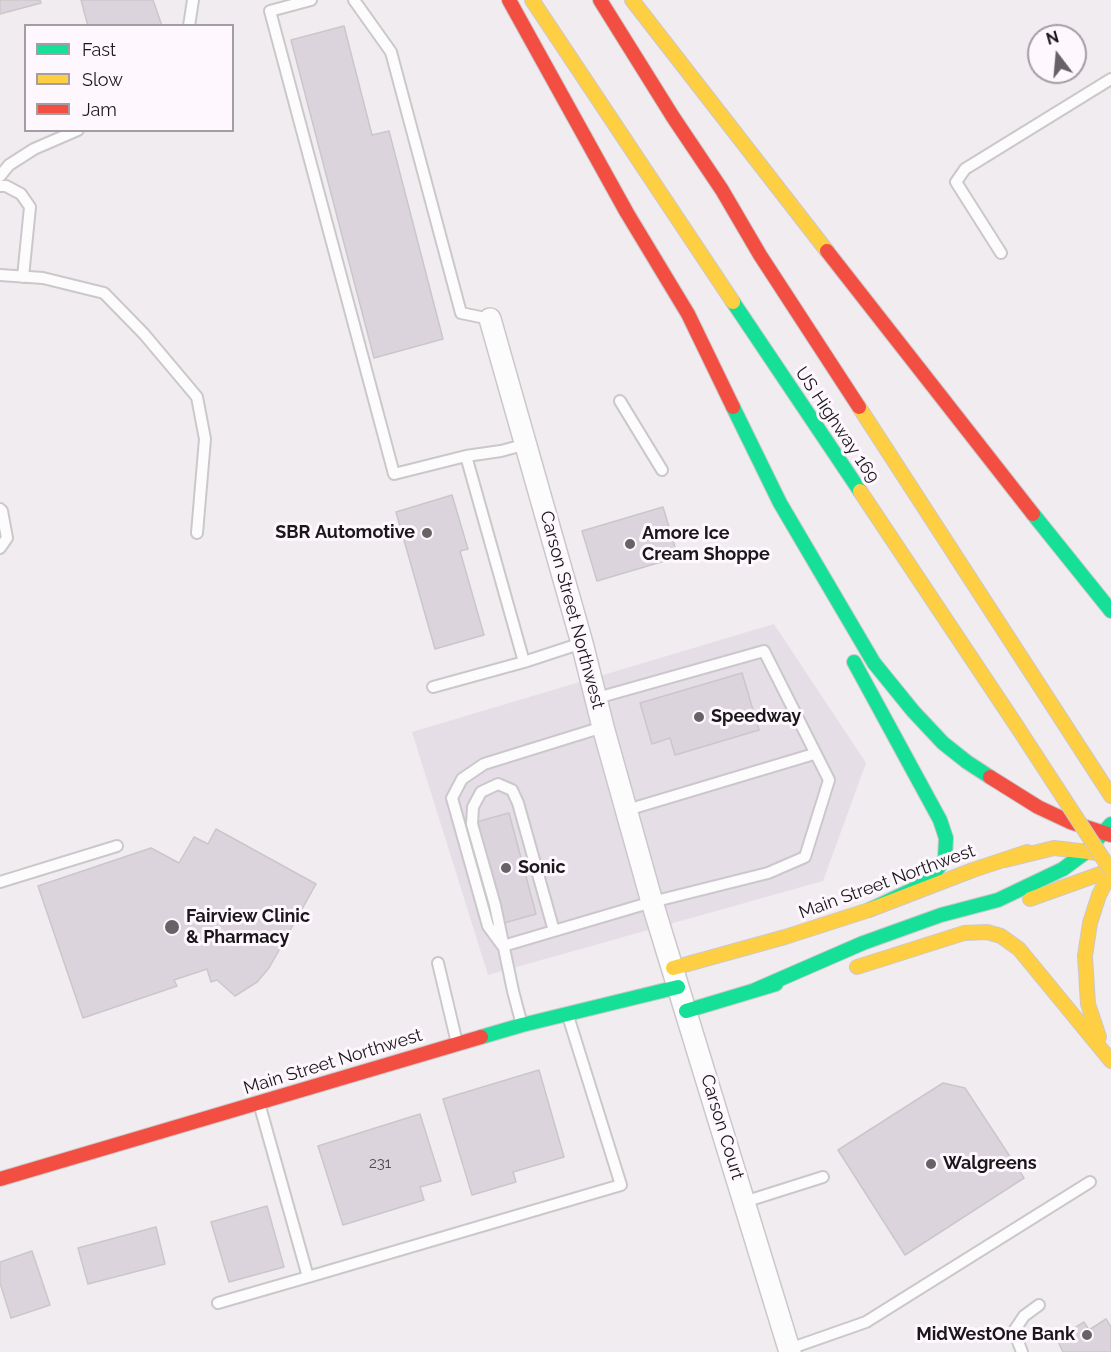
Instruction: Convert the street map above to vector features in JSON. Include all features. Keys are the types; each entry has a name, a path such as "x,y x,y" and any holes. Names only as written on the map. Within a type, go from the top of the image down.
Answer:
{"main road":[{"path":"509,0 627,213 688,314 780,502 874,663 913,711 967,762 1038,807 1070,822 1107,829"},
{"name":"US Highway 169","path":"532,0 1111,871"},
{"name":"US Highway 169","path":"600,0 722,190 760,255 1111,796"},
{"path":"632,0 989,459 1111,611"},
{"path":"780,502 792,542 824,605"},
{"path":"845,646 940,820 946,838 945,858 934,873 918,887 869,910"},
{"path":"755,990 863,943 941,915 998,900 1063,869 1086,852 1107,829"},
{"name":"Main Street Northwest","path":"0,1179 522,1025 568,1014 676,978 785,937 869,910 973,870 1107,829"},
{"path":"1005,860 1054,848 1111,855"},
{"path":"686,1011 811,973 1111,871"},
{"path":"1109,1058 1088,1004 1084,956 1090,923 1099,895 1111,871"},
{"path":"811,973 840,969 915,950 964,933 987,932 1001,936 1019,949 1109,1058"}],"street":[{"name":"Carson Street Northwest","path":"490,319 582,643 652,902"},
{"name":"Carson Court","path":"652,902 790,1350"}],"lane":[{"path":"189,24 193,0"},
{"path":"311,0 270,11 394,474 526,444"},
{"path":"354,0 391,52 461,313 490,319"},
{"path":"1001,254 956,182 965,169 1111,79"},
{"path":"0,176 9,165 34,149 73,132"},
{"path":"0,186 6,186 21,194 30,207 23,277"},
{"path":"0,275 43,278 104,293 144,334 197,397 206,440 197,533"},
{"path":"620,401 662,470"},
{"path":"466,456 524,662"},
{"path":"0,509 7,538 0,548"},
{"path":"433,687 582,643"},
{"path":"503,946 652,902 768,873 805,857 829,780 764,651 597,698"},
{"path":"503,946 488,926 452,798 462,779 484,764 603,727"},
{"path":"627,810 814,754"},
{"path":"522,1025 495,905 472,824 473,807 481,792 498,784 512,790 518,803 554,931"},
{"path":"0,882 117,846"},
{"path":"438,963 457,1044"},
{"path":"218,1304 621,1185 568,1014"},
{"path":"259,1103 308,1277"},
{"path":"744,1202 823,1177"},
{"path":"790,1350 866,1322 1090,1182"},
{"path":"1022,1352 1014,1331 1024,1316 1039,1305"}],"shaded area":[{"path":"774,624 866,763 823,881 488,975 412,732"}],"building":[{"path":"0,0 40,0 41,3 0,14"},
{"path":"81,0 153,0 161,24 87,24"},
{"path":"344,26 372,135 389,131 443,339 374,358 291,40"},
{"path":"452,495 468,549 460,551 484,635 435,649 396,512"},
{"name":"Amore Ice Cream Shoppe","path":"663,507 678,557 597,581 582,531"},
{"name":"Speedway","path":"742,673 759,730 675,755 670,738 652,744 640,703"},
{"name":"Sonic","path":"509,813 536,914 504,923 476,822"},
{"name":"Fairview Clinic & Pharmacy","path":"216,829 316,884 269,968 257,982 235,996 217,980 211,982 207,969 174,980 177,986 83,1018 38,886 151,848 179,863 194,837 208,844"},
{"path":"539,1070 564,1157 513,1172 516,1182 472,1195 443,1099"},
{"name":"Walgreens","path":"943,1083 965,1088 1024,1178 905,1255 838,1150"},
{"path":"420,1114 441,1181 420,1187 424,1200 343,1225 318,1146"},
{"path":"267,1206 284,1267 229,1282 211,1222"},
{"path":"156,1227 165,1264 88,1284 78,1248"},
{"path":"32,1251 50,1305 11,1318 0,1283 0,1262"},
{"name":"MidWestOne Bank","path":"1106,1319 1111,1327 1111,1352 1063,1352 1057,1339 1084,1322 1089,1330"}],"traffic: fast":[{"path":"733,302 860,491"},
{"path":"733,407 780,503 874,663 913,711 943,743 990,777"},
{"path":"1033,514 1111,611"},
{"path":"854,662 940,820 946,838 945,858 934,874 918,887 869,910"},
{"path":"755,990 863,943 941,915 998,900 1063,869 1086,852 1111,824"},
{"path":"686,1011 776,984"},
{"path":"481,1037 678,987"}],"traffic: slow":[{"path":"532,0 733,302"},
{"path":"632,0 827,251"},
{"path":"859,407 1111,796"},
{"path":"860,491 1016,725"},
{"path":"1016,725 1111,871"},
{"path":"1005,860 1054,848 1097,853"},
{"path":"673,968 785,937 869,910 1027,852"},
{"path":"1030,899 1111,870"},
{"path":"1099,1037 1088,1004 1085,956 1090,923 1099,895 1111,872"},
{"path":"857,967 964,933 987,932 1001,936 1019,949 1111,1061"}],"traffic: jam":[{"path":"509,0 627,213 688,314 733,407"},
{"path":"600,0 722,190 760,255 859,407"},
{"path":"827,251 1033,514"},
{"path":"990,777 1038,807 1070,822 1111,835"},
{"path":"0,1179 481,1037"}],"place":[{"name":"SBR Automotive","path":"427,533"},
{"name":"Amore Ice Cream Shoppe","path":"630,544"},
{"name":"Speedway","path":"699,717"},
{"name":"Sonic","path":"506,868"},
{"name":"Fairview Clinic & Pharmacy","path":"172,927"},
{"name":"Walgreens","path":"931,1164"},
{"name":"MidWestOne Bank","path":"1087,1335"}]}
